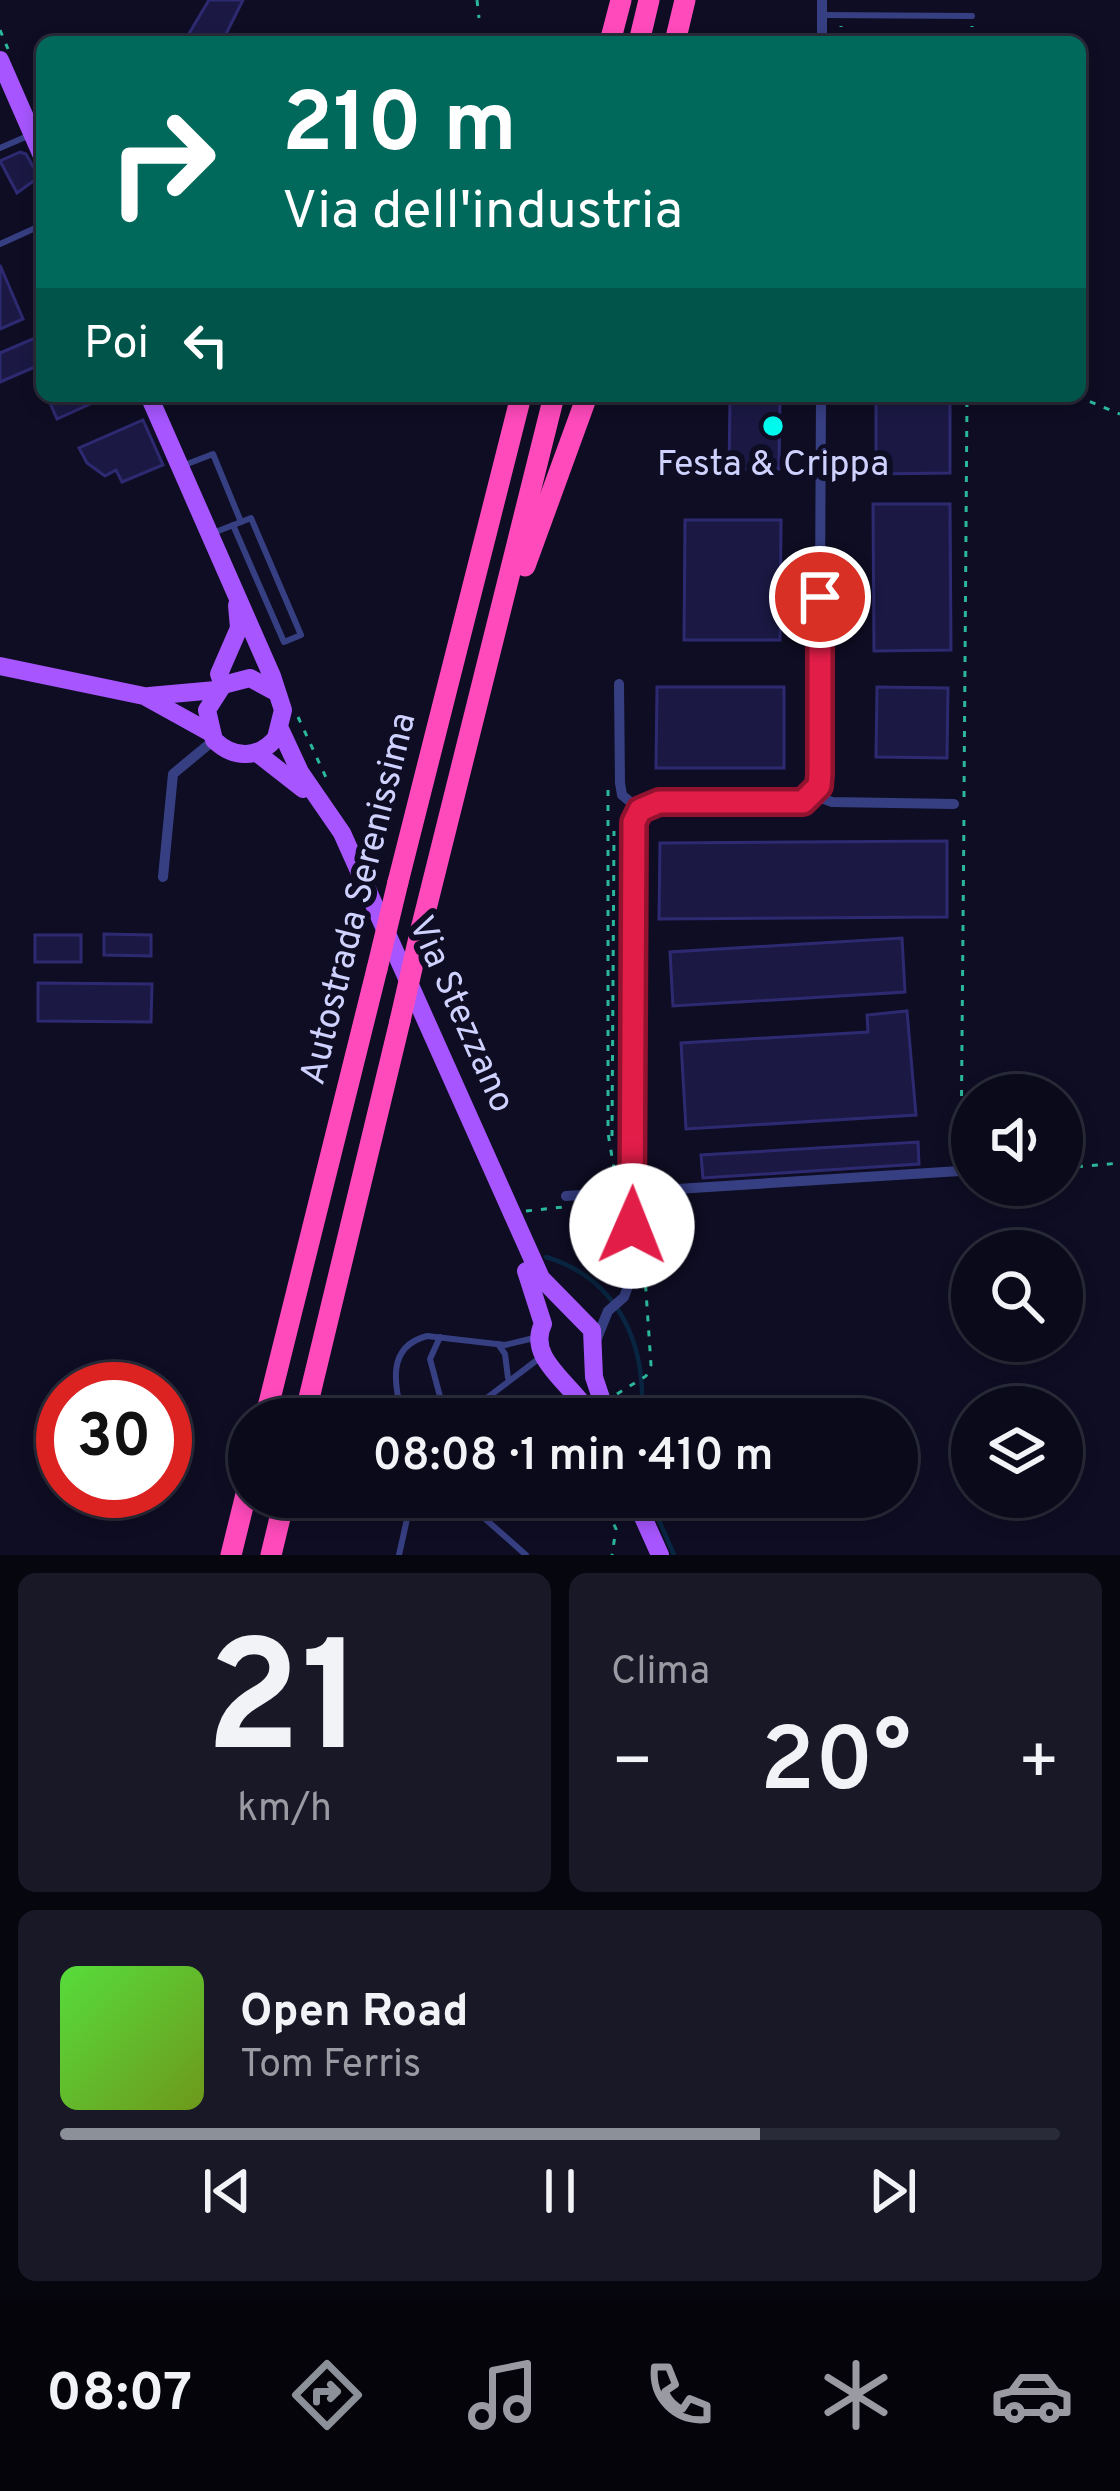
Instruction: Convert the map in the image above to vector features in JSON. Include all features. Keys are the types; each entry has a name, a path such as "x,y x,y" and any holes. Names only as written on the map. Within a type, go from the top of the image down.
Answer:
{"highway":[{"path":"612,36 621,0"},
{"path":"640,36 649,0"},
{"path":"676,36 685,0"},
{"name":"Autostrada Serenissima","path":"270,1398 519,402"},
{"name":"Autostrada Serenissima","path":"309,1398 553,402"},
{"path":"489,669 584,402"},
{"path":"231,1555 240,1518"},
{"path":"271,1555 280,1518"}],"main road":[{"path":"0,59 36,143"},
{"name":"Via Stezzano","path":"152,402 272,676 283,710 280,731 300,772 342,833 541,1278 589,1324 601,1398"},
{"path":"212,736 207,710 220,687 219,674 239,628 236,592"},
{"path":"0,666 144,696 220,687 250,678 274,691"},
{"name":"Via Stezzano","path":"144,696 233,753 256,753 302,788 342,833"},
{"path":"256,753 271,745 280,731"},
{"name":"Via Stezzano","path":"513,1219 544,1360"},
{"path":"540,1330 556,1315 575,1315"},
{"path":"544,1360 559,1370 579,1367 594,1345"},
{"path":"544,1360 580,1398"},
{"path":"643,1518 659,1555"}],"street":[{"path":"821,0 822,36"},
{"path":"594,1345 608,1311 624,1297 632,1276 633,832 640,810 659,802 803,802 813,795 820,774 821,402"},
{"path":"620,684 620,783 622,795 640,810"},
{"path":"163,877 173,774 212,736"},
{"path":"813,795 832,802 954,804"},
{"path":"566,1196 951,1172"},
{"path":"575,1315 608,1311"}],"lane":[{"path":"822,15 972,16"},
{"path":"0,148 32,134"},
{"path":"0,244 36,228"},
{"path":"180,466 213,454 237,524 284,643 302,635 251,518 237,524 210,535"},
{"path":"398,1398 394,1378 398,1355 414,1339 498,1344 540,1330"},
{"path":"440,1337 430,1358 440,1398"},
{"path":"498,1344 505,1354 508,1378"},
{"path":"484,1398 508,1378 544,1360"},
{"path":"399,1555 407,1518"},
{"path":"484,1518 526,1555"}],"path":[{"path":"476,0 479,18"},
{"path":"841,15 841,36"},
{"path":"1086,400 1120,415"},
{"path":"961,1074 967,402"},
{"path":"618,1192 611,1138 608,784 620,783"},
{"path":"1083,1166 1120,1163"},
{"path":"513,1219 567,1207 566,1196"},
{"path":"633,1386 651,1365 645,1272"},
{"path":"611,1518 616,1529 612,1555"}],"building":[{"path":"209,0 243,0 225,36 188,36"},
{"path":"26,154 36,179 17,193 0,161"},
{"path":"0,265 23,319 0,329"},
{"path":"36,338 36,367 0,382 0,353"},
{"path":"50,402 95,402 57,419"},
{"path":"730,402 780,402 779,469 729,469"},
{"path":"876,402 950,402 950,473 876,474"},
{"path":"143,420 163,465 122,482 116,470 105,476 87,463 79,448"},
{"path":"873,504 950,504 951,650 874,651"},
{"path":"685,520 781,520 780,640 684,640"},
{"path":"657,687 784,687 784,768 656,768"},
{"path":"877,687 948,688 947,758 876,757"},
{"path":"947,841 947,917 659,919 660,843"},
{"path":"104,934 151,935 151,956 104,955"},
{"path":"35,935 81,935 81,962 35,962"},
{"path":"902,938 905,992 673,1006 670,952"},
{"path":"38,983 152,984 151,1022 38,1021"},
{"path":"907,1011 916,1115 686,1129 681,1043 868,1032 867,1015"},
{"path":"918,1142 919,1164 703,1178 701,1155"},
{"path":"610,1211 611,1234 578,1236 577,1213"}],"waterway":[{"path":"546,1257 593,1281 624,1319 639,1366 642,1398"},
{"path":"658,1518 674,1555"}],"place":[{"name":"Festa & Crippa","path":"773,426"}],"route":[{"path":"632,1226 634,822 640,810 659,802 803,802 813,795 820,774 820,597"}]}
